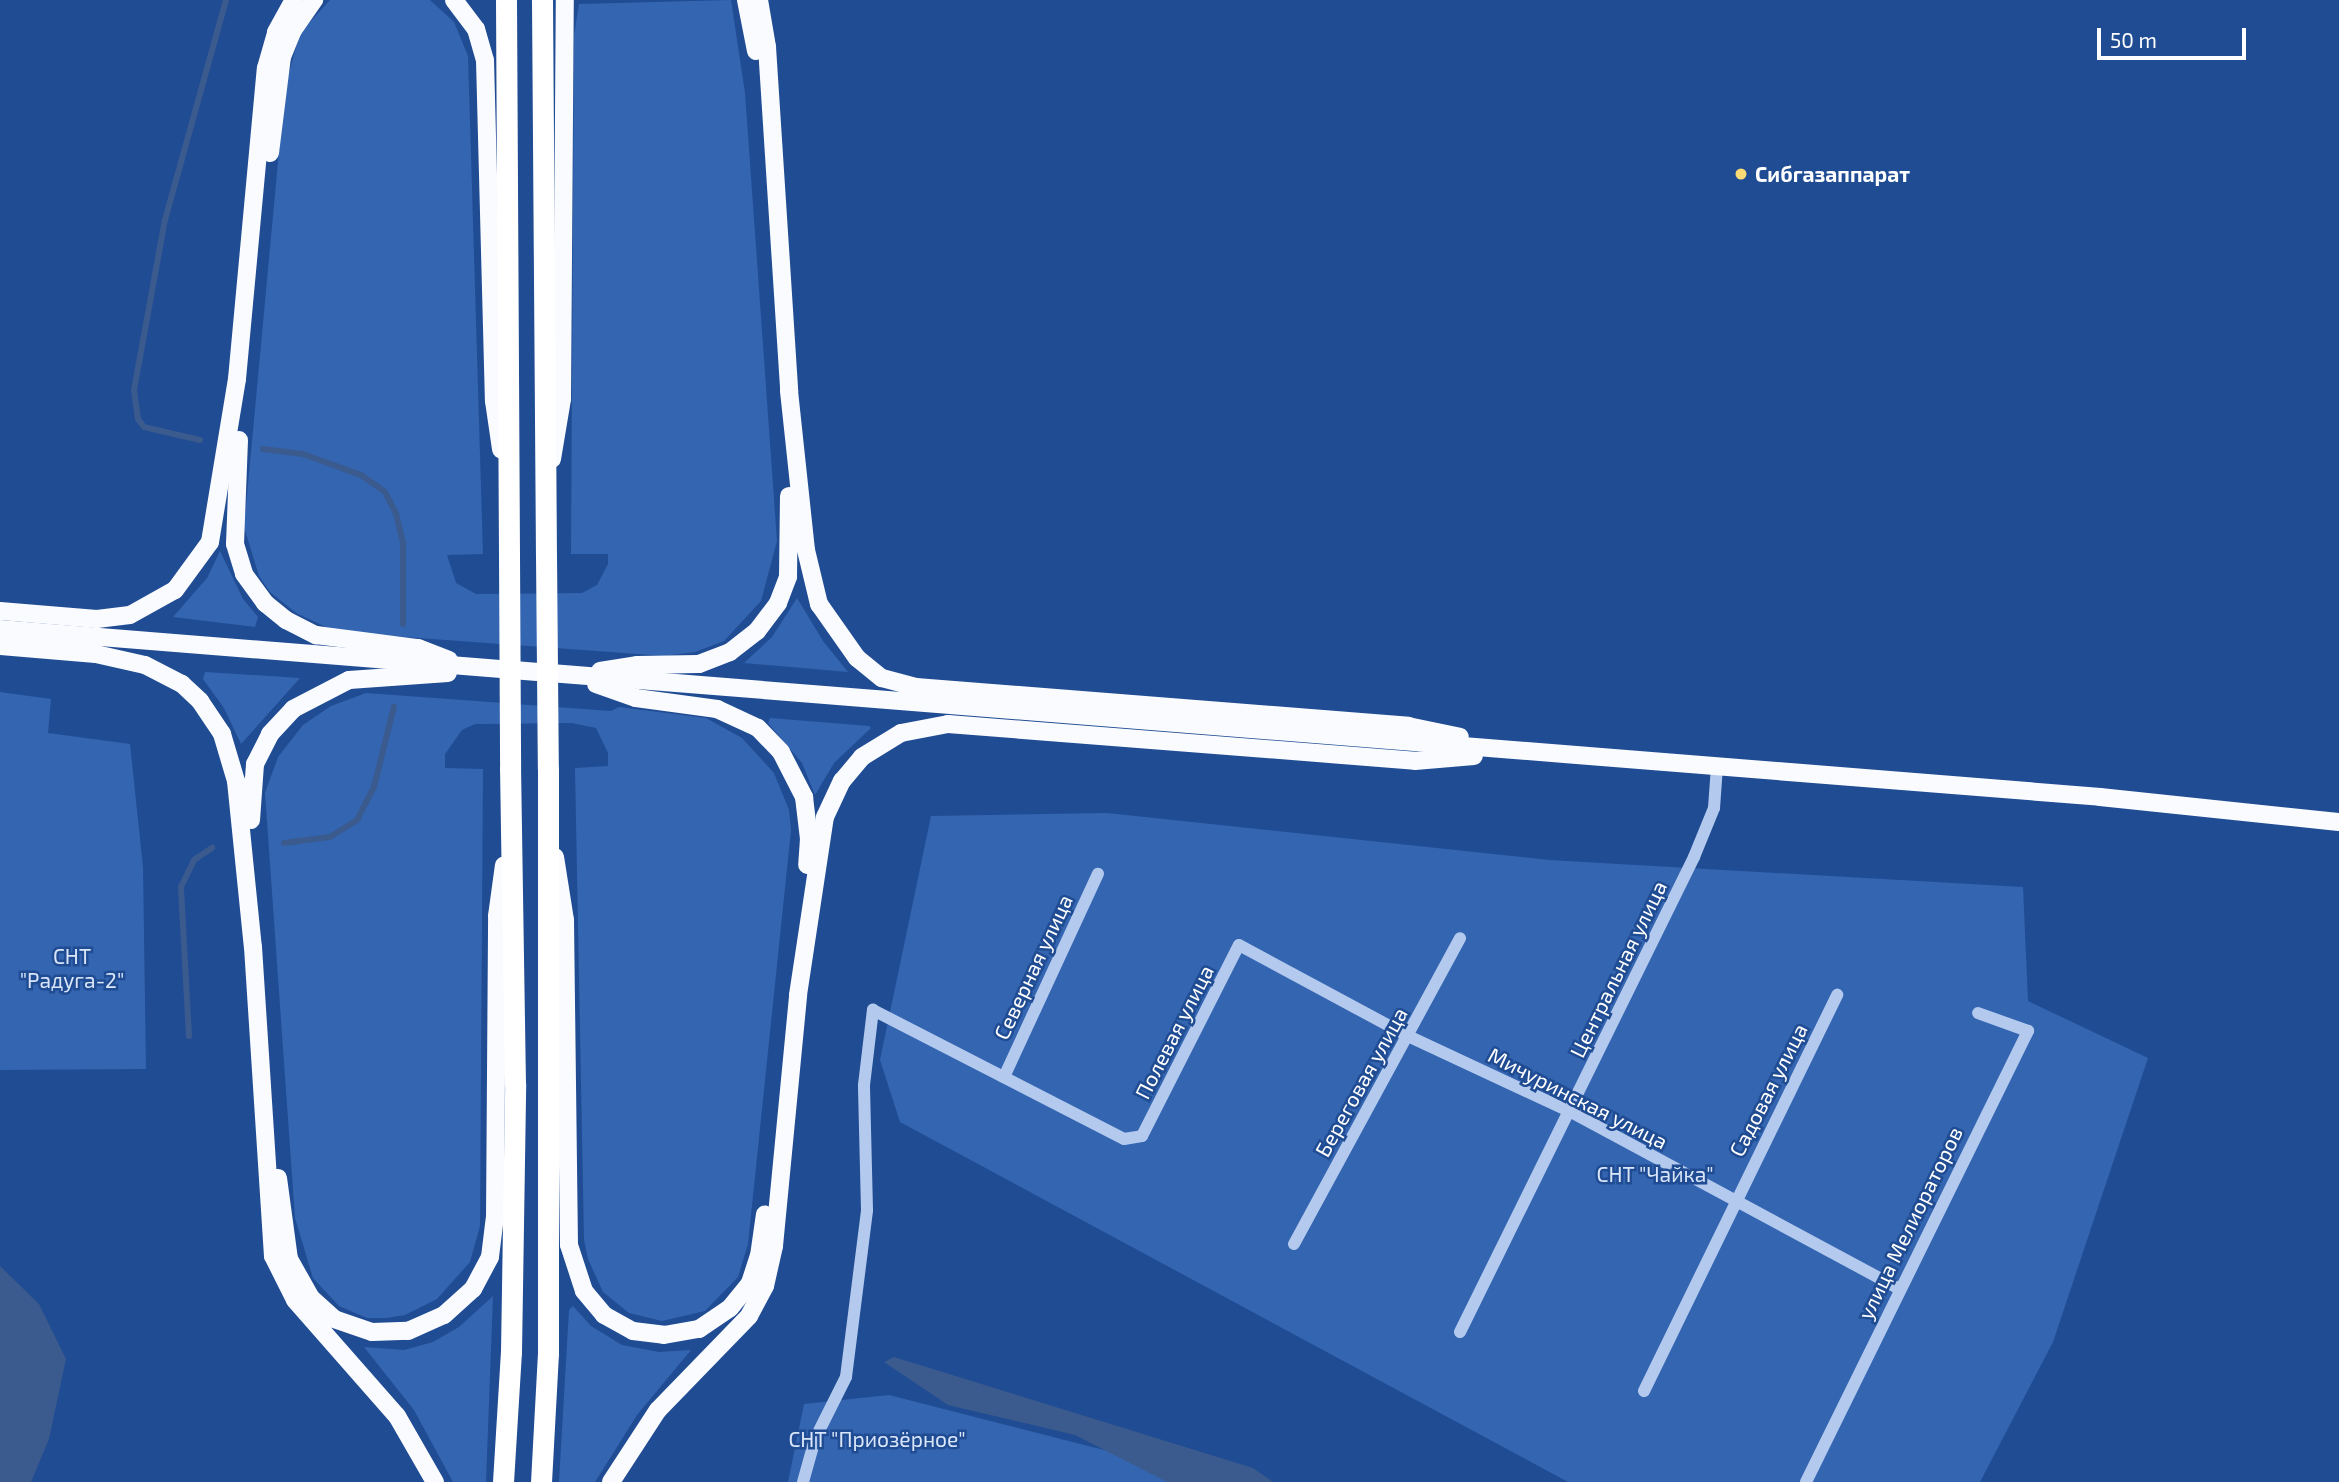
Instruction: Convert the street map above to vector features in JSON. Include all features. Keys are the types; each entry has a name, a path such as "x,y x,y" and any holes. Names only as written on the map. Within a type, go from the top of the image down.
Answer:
{"highway":[{"path":"503,1482 511,1352 515,1084 510,820 506,0"},
{"path":"541,1482 548,1353 549,822 542,0"}],"main road":[{"path":"0,611 114,618 159,602 187,579 215,528 237,379 253,235 266,68 276,32 294,0"},
{"path":"253,235 268,179 282,57 293,30 314,0"},
{"path":"454,0 476,29 485,60 494,401 509,501"},
{"path":"546,500 562,398 565,0"},
{"path":"746,0 777,229"},
{"path":"759,0 767,47 789,391 811,583 840,640 882,678 927,688 1408,726 1529,752"},
{"path":"237,379 234,528 239,562 251,587 286,620 316,635 418,649 472,668"},
{"path":"573,676 637,665 699,664 743,643 769,617 784,591 791,562 789,391"},
{"path":"0,629 2227,808 2339,822"},
{"path":"0,646 96,654 145,665 165,674 200,701 222,734 233,763 253,947 270,1238 277,1270 295,1300 397,1416 435,1482"},
{"path":"253,947 250,787 270,734 293,709 333,685 367,677 418,678 472,668"},
{"path":"573,676 636,698 728,712 758,728 781,752 804,797 809,839 798,995"},
{"path":"611,1482 658,1410 759,1300 771,1264 786,1093 798,995 829,805 862,757 901,733 948,724 1415,761 1529,752"},
{"path":"261,1066 274,1138 283,1233 295,1273 311,1298 334,1319 372,1332 408,1331 444,1315 478,1282 494,1238 497,916 510,820"},
{"path":"549,822 565,920 569,1244 581,1284 604,1314 634,1331 683,1334 718,1319 742,1295 760,1256 786,1093"}],"street":[{"name":"Центральная улица","path":"1460,1332 1571,1112 1713,808 1717,766"},
{"name":"Северная улица","path":"1004,1077 1098,874"},
{"name":"Береговая улица","path":"1294,1244 1460,938"},
{"name":"Мичуринская улица","path":"1239,945 1408,1036 1571,1112 1898,1288"},
{"name":"Полевая улица","path":"1004,1077 1125,1139 1142,1136 1239,945"},
{"name":"Садовая улица","path":"1644,1391 1734,1201 1838,995"},
{"path":"803,1482 815,1439 846,1377 867,1210 864,1085 873,1010 1004,1077"},
{"name":"улица Мелиораторов","path":"1806,1482 1898,1288 2028,1031 1978,1013"}],"green space":[{"path":"330,0 430,0 454,22 468,56 483,554 447,555 456,583 476,594 582,593 597,585 608,564 608,554 571,554 574,35 579,4 731,0 745,93 777,541 761,601 724,641 695,652 665,656 364,634 326,627 296,613 270,592 259,576 244,527 285,87 300,33"},
{"path":"220,551 243,599 258,617 255,627 173,617 207,578"},
{"path":"797,598 823,641 848,672 744,663 772,637"},
{"path":"205,672 300,678 241,744 224,708 203,679"},
{"name":"СНТ \"Радуга-2\"","path":"0,692 51,699 48,733 130,744 143,867 146,1069 0,1070"},
{"path":"366,693 611,711 619,707 706,718 742,738 774,773 789,810 791,830 748,1244 738,1277 705,1311 662,1321 629,1313 603,1292 588,1259 584,1240 575,768 608,766 608,753 596,728 572,723 475,724 462,730 445,754 445,768 483,769 480,1226 470,1262 437,1299 405,1315 387,1318 367,1318 339,1306 313,1278 295,1218 265,793 278,757 303,725 331,706"},
{"path":"770,718 871,728 834,763 815,795 802,763 768,723"},
{"name":"СНТ \"Чайка\"","path":"1107,813 1549,860 2023,887 2028,1001 2148,1058 2053,1342 1980,1482 1568,1482 900,1122 880,1060 931,816"},
{"path":"493,1296 486,1482 453,1482 414,1410 364,1347 404,1350 433,1342 459,1327"},
{"path":"573,1306 591,1326 622,1345 659,1352 691,1350 637,1415 595,1482 559,1482 569,1310"},
{"name":"СНТ \"Приозёрное\"","path":"889,1395 1229,1482 788,1482 804,1404"}],"shaded area":[{"path":"0,1266 39,1304 66,1359 49,1439 31,1482 0,1482"},
{"path":"894,1357 1253,1468 1273,1482 1167,1482 1075,1435 948,1405 884,1362"}],"waterway":[{"path":"200,440 144,427 138,419 134,390 165,220 226,0"},
{"path":"263,449 303,454 361,475 385,492 396,514 403,543 403,624"},
{"path":"284,843 330,837 357,820 374,787 394,706"},
{"path":"189,1036 181,887 194,860 212,848"}],"place":[{"name":"Сибгазаппарат","path":"1741,174"}]}
